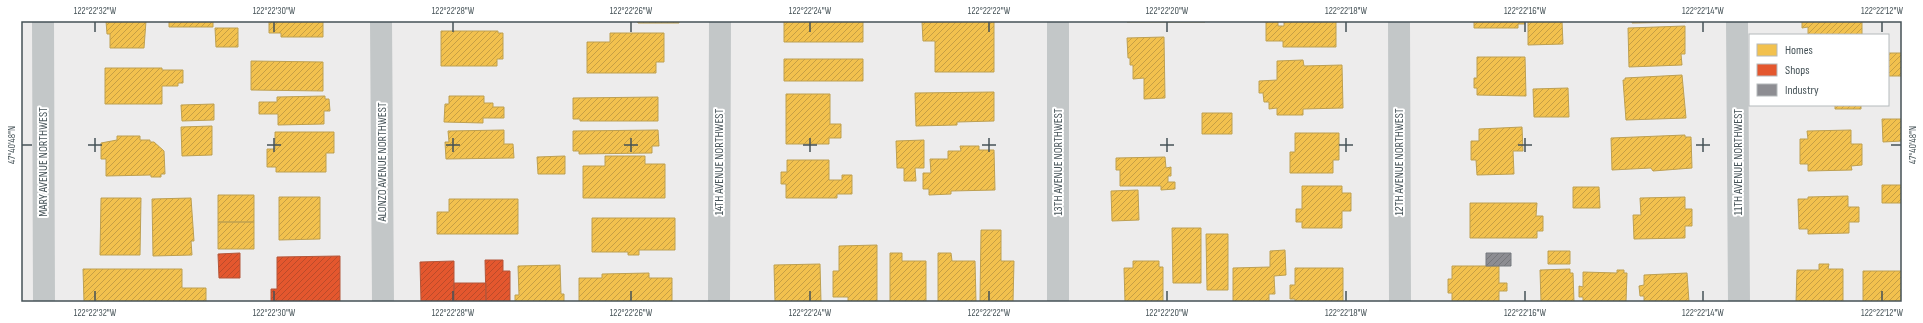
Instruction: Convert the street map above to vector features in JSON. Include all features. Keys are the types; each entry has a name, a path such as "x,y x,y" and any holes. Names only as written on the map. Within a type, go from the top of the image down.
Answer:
{"street":[{"name":"MARY AVENUE NORTHWEST","path":"43,21 44,302"},
{"name":"ALONZO AVENUE NORTHWEST","path":"381,21 383,302"},
{"name":"14TH AVENUE NORTHWEST","path":"719,302 720,21"},
{"name":"13TH AVENUE NORTHWEST","path":"1058,21 1058,302"},
{"name":"12TH AVENUE NORTHWEST","path":"1398,21 1400,302"},
{"name":"11TH AVENUE NORTHWEST","path":"1737,21 1739,302"}],"building: Homes":[{"path":"106,21 146,21 144,48 110,48 110,34 107,34"},
{"path":"169,21 213,21 213,27 169,27"},
{"path":"269,21 323,21 323,37 281,37 281,33 269,33"},
{"path":"637,21 679,21 679,23 638,23"},
{"path":"784,21 863,21 863,42 784,42"},
{"path":"994,21 994,72 935,72 935,41 923,41 922,22"},
{"path":"1205,21 1205,22 1127,22"},
{"path":"1266,21 1278,21 1278,26 1284,26 1284,21 1336,21 1336,47 1283,47 1283,41 1266,41"},
{"path":"1474,21 1524,21 1525,24 1518,24 1518,28 1474,28"},
{"path":"1528,21 1562,21 1563,44 1528,45"},
{"path":"1632,21 1686,21 1686,22 1632,23"},
{"path":"1802,21 1862,21 1862,34 1808,34 1808,27 1802,28"},
{"path":"1685,26 1685,54 1681,54 1682,65 1629,67 1628,28"},
{"path":"215,28 238,28 238,47 216,47"},
{"path":"441,31 498,31 498,33 503,33 503,59 497,59 497,66 441,66"},
{"path":"610,33 664,33 664,62 656,62 656,73 587,73 587,42 610,42"},
{"path":"1164,37 1165,98 1144,99 1144,78 1133,79 1133,65 1130,65 1130,58 1128,58 1127,38"},
{"path":"1889,53 1902,53 1902,76 1889,76"},
{"path":"1477,57 1525,57 1526,96 1477,95 1477,88 1474,88 1474,78 1477,78"},
{"path":"784,59 863,59 863,81 784,81"},
{"path":"1303,60 1304,66 1342,65 1343,108 1303,109 1303,115 1277,115 1277,108 1269,109 1269,102 1264,102 1263,93 1259,93 1259,81 1277,80 1277,61"},
{"path":"251,61 323,62 323,91 251,90"},
{"path":"105,68 162,68 162,70 183,70 183,83 178,83 178,86 162,86 162,104 105,104"},
{"path":"1682,75 1686,118 1626,120 1623,80 1625,80 1625,78"},
{"path":"1568,88 1569,117 1534,117 1533,89"},
{"path":"994,92 994,121 957,122 957,125 916,126 915,93"},
{"path":"786,94 830,94 830,124 841,124 841,138 829,138 829,144 786,144"},
{"path":"325,96 325,99 329,99 330,111 324,111 324,124 278,125 278,114 259,114 259,102 277,102 277,97"},
{"path":"449,96 484,96 484,103 493,103 493,107 504,107 504,118 483,118 483,123 444,122 445,104 449,104"},
{"path":"658,97 658,121 580,121 580,119 573,119 573,98"},
{"path":"214,104 214,120 182,121 181,105"},
{"path":"1835,106 1861,106 1861,109 1835,109"},
{"path":"1202,113 1232,113 1232,134 1202,134"},
{"path":"1882,119 1902,119 1902,141 1883,142"},
{"path":"212,126 212,155 182,156 181,127"},
{"path":"1522,127 1523,151 1513,151 1514,174 1477,175 1476,160 1471,160 1471,141 1479,141 1479,129"},
{"path":"504,130 504,144 513,144 514,158 446,159 445,142 449,142 448,131"},
{"path":"658,130 659,146 652,146 652,153 579,154 579,151 573,151 573,131"},
{"path":"1851,130 1851,144 1862,144 1862,165 1851,166 1852,170 1808,171 1808,164 1800,164 1800,139 1808,139 1807,131"},
{"path":"275,132 334,132 334,153 326,153 326,172 276,172 276,167 267,167 267,149 275,149"},
{"path":"1295,133 1339,133 1339,160 1333,160 1333,173 1290,173 1290,152 1295,152"},
{"path":"1685,135 1685,137 1691,137 1692,168 1653,171 1651,168 1612,170 1611,138"},
{"path":"117,136 140,136 140,140 150,140 150,142 154,142 164,151 165,174 161,174 161,177 151,177 151,175 106,176 106,159 101,159 101,143 117,140"},
{"path":"924,140 924,168 915,168 916,181 904,181 904,168 897,168 896,141"},
{"path":"960,146 979,146 979,150 994,150 995,190 951,191 951,194 929,195 929,189 923,189 923,173 931,173 930,159 948,159 948,151 961,151"},
{"path":"565,156 565,174 538,174 537,157"},
{"path":"605,156 645,156 645,164 665,164 665,198 583,198 583,166 605,166"},
{"path":"1165,157 1166,168 1171,167 1171,176 1168,176 1168,182 1175,182 1175,189 1161,190 1161,186 1120,186 1120,170 1116,170 1116,158"},
{"path":"787,160 829,160 829,180 842,180 842,175 852,175 852,194 837,194 837,198 786,198 786,184 781,184 781,172 787,172"},
{"path":"1882,185 1902,185 1902,203 1882,203"},
{"path":"1302,186 1342,186 1342,193 1351,193 1351,211 1342,211 1342,228 1302,228 1302,222 1296,222 1296,209 1302,209"},
{"path":"1573,187 1599,187 1600,208 1573,208"},
{"path":"1138,190 1139,220 1112,221 1111,191"},
{"path":"218,195 254,195 254,222 218,222"},
{"path":"1848,196 1848,207 1859,207 1859,222 1849,222 1849,233 1808,234 1808,229 1799,229 1798,199 1808,199 1808,197"},
{"path":"279,197 320,197 320,239 279,240"},
{"path":"1685,197 1685,209 1692,209 1692,226 1685,226 1685,238 1634,239 1633,215 1641,215 1640,198"},
{"path":"101,198 141,198 140,255 100,255"},
{"path":"191,198 194,241 191,241 192,255 153,256 152,199"},
{"path":"449,199 518,199 518,234 437,234 437,212 449,212"},
{"path":"1470,203 1537,203 1536,216 1543,216 1543,231 1537,231 1537,238 1470,238"},
{"path":"592,218 675,218 675,250 639,250 639,255 628,255 628,252 592,252"},
{"path":"218,222 254,222 254,249 218,249"},
{"path":"1172,228 1201,228 1201,283 1173,283"},
{"path":"981,230 1001,230 1001,261 1014,261 1013,302 980,302"},
{"path":"1206,234 1228,234 1228,290 1207,290"},
{"path":"877,245 877,302 848,302 848,297 833,297 833,271 839,271 839,246"},
{"path":"1285,250 1286,275 1274,276 1275,294 1269,294 1269,302 1233,302 1233,268 1270,267 1270,251"},
{"path":"1548,251 1570,251 1570,264 1548,264"},
{"path":"890,253 902,253 902,261 926,261 926,302 890,302"},
{"path":"938,253 951,253 952,261 975,261 976,302 938,302"},
{"path":"1133,261 1159,261 1159,267 1163,267 1163,302 1125,302 1124,268 1133,268"},
{"path":"820,264 821,302 775,302 774,265"},
{"path":"1819,264 1829,264 1828,269 1843,269 1843,302 1796,302 1797,270 1819,270"},
{"path":"560,265 561,294 564,294 564,302 515,302 515,295 519,295 518,266"},
{"path":"1452,266 1499,266 1499,283 1507,283 1507,291 1499,291 1499,302 1452,302 1452,293 1448,293 1448,279 1452,279"},
{"path":"1295,268 1343,268 1343,302 1295,302 1295,299 1290,299 1290,285 1295,285"},
{"path":"83,269 182,269 182,288 206,288 206,302 84,302"},
{"path":"1570,269 1570,273 1573,273 1574,302 1541,302 1540,270"},
{"path":"1617,270 1624,270 1624,273 1627,273 1626,302 1583,302 1583,297 1579,297 1579,286 1583,287 1583,272 1617,273"},
{"path":"1863,271 1902,271 1902,302 1863,302"},
{"path":"649,273 649,278 672,278 672,302 579,302 579,278 602,278 602,274"},
{"path":"1687,273 1689,302 1644,302 1644,296 1640,296 1639,286 1644,285 1644,275"}],"building: Shops":[{"path":"240,253 240,278 219,278 218,254"},
{"path":"340,256 340,302 271,302 271,289 277,289 277,257"},
{"path":"485,260 503,260 503,271 510,271 510,302 486,302"},
{"path":"454,261 454,302 421,302 420,262"},
{"path":"454,283 486,283 486,302 454,302"}],"building: Industry":[{"path":"1486,253 1511,253 1511,266 1486,266"}]}
